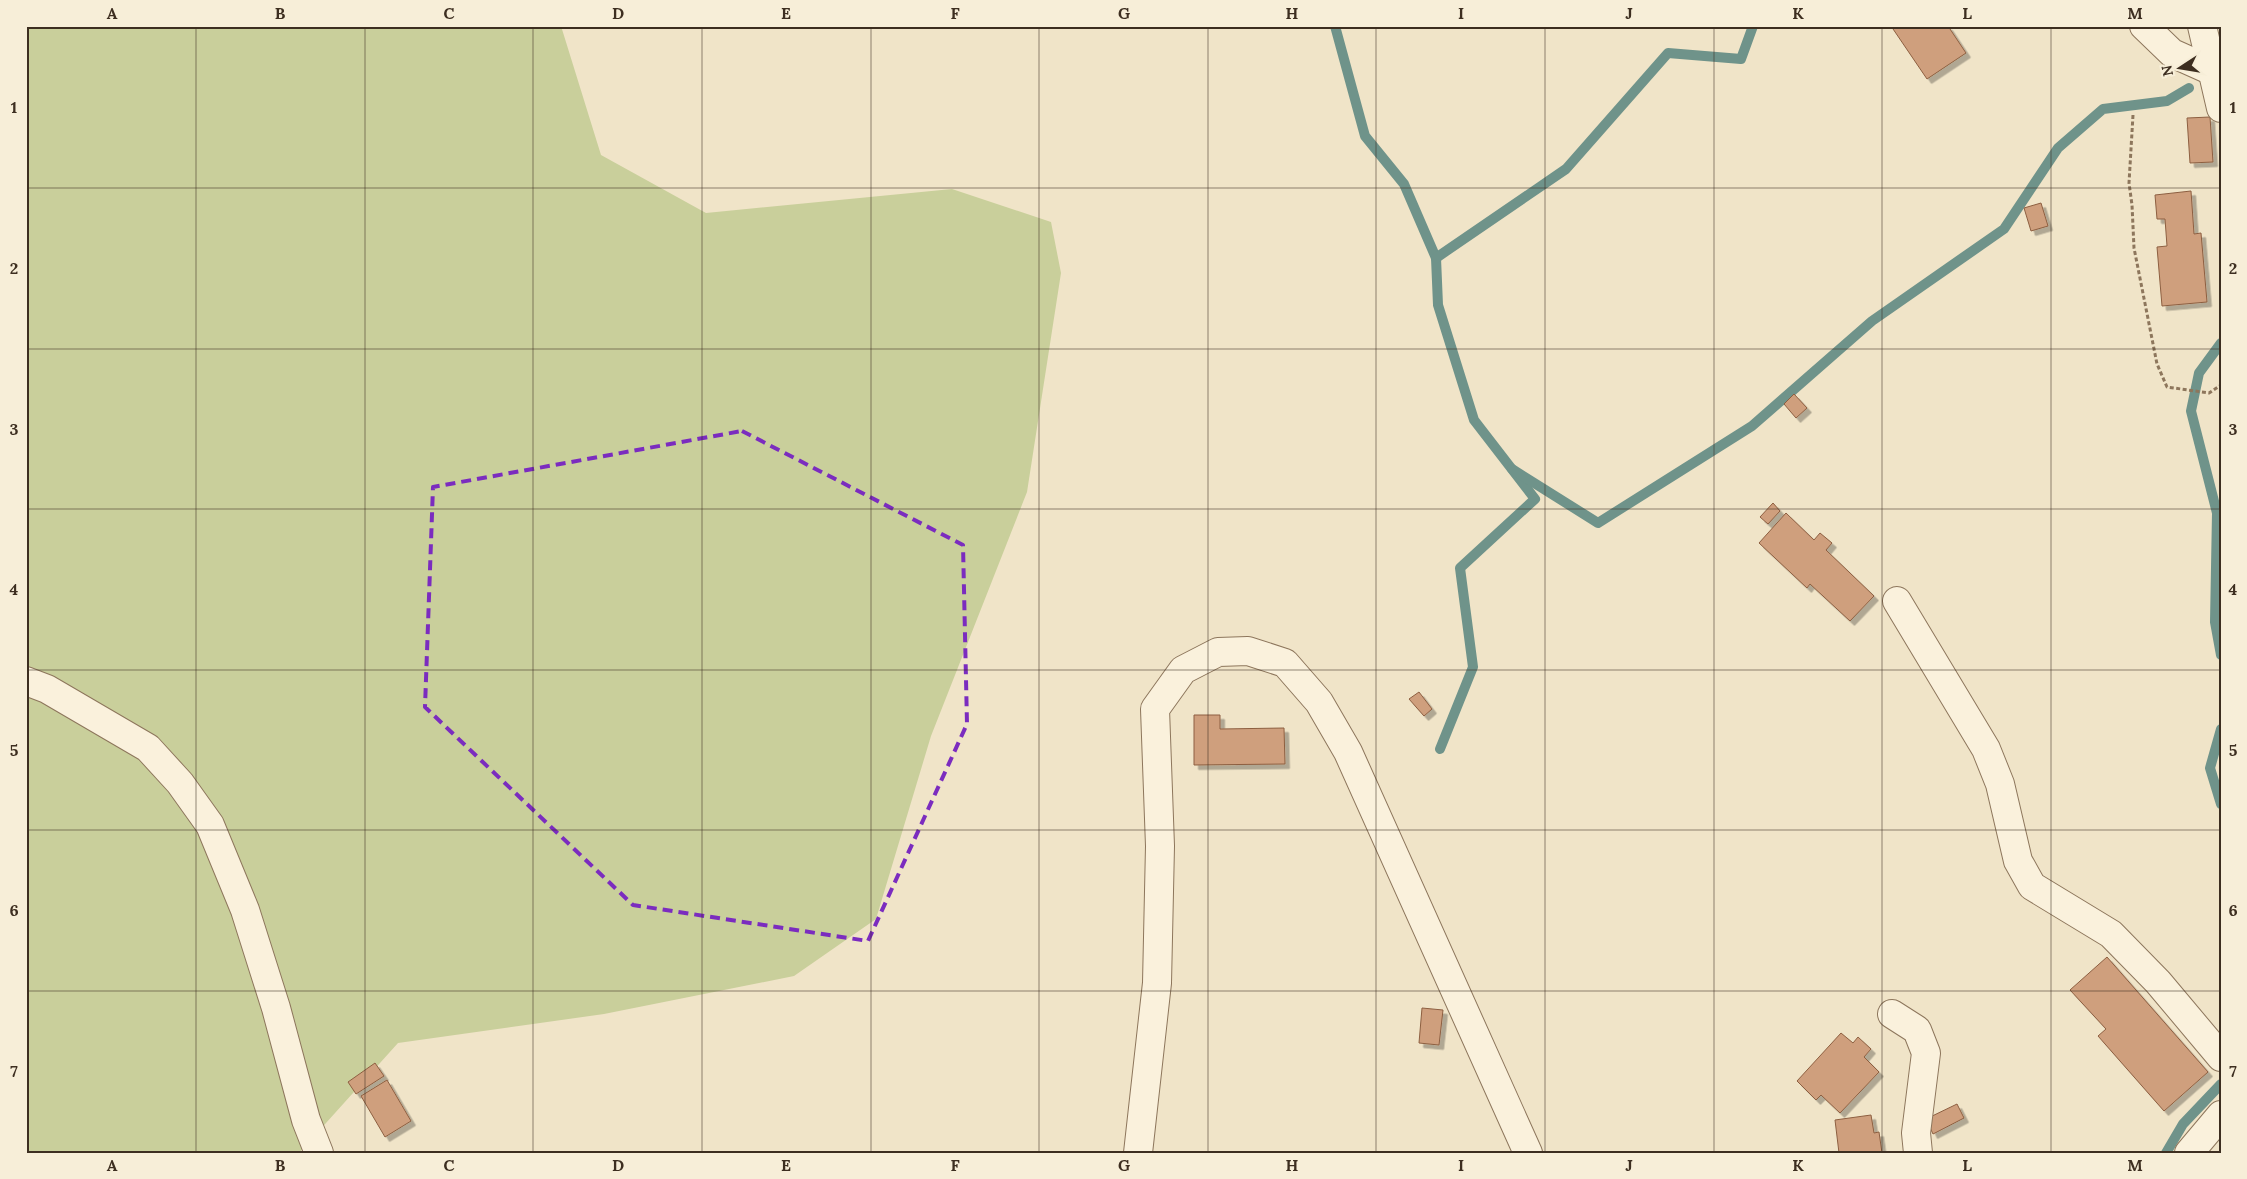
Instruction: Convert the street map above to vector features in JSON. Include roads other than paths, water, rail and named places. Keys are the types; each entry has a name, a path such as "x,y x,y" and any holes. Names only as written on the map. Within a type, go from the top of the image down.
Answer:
{"street":[{"path":"2144,26 2172,53 2210,70"},
{"path":"2202,26 2210,70 2221,108"},
{"path":"1897,601 1986,749 2000,784 2018,861 2032,886 2111,934 2158,982 2220,1056"},
{"path":"1138,1153 1157,982 1160,846 1154,709 1183,670 1218,652 1248,651 1285,663 1319,702 1348,752 1528,1153"},
{"path":"26,681 47,689 148,748 180,782 210,825 245,910 276,1008 306,1120 319,1153"},
{"path":"1892,1014 1917,1030 1926,1053 1916,1133 1918,1153"},
{"path":"2188,1153 2221,1115"}],"waterway":[{"path":"1335,26 1365,136 1404,184 1436,258 1438,305 1474,420 1535,499 1460,568 1473,667 1440,749"},
{"path":"1436,258 1566,169 1668,53 1741,59 1753,26"},
{"path":"1512,469 1598,523 1752,426 1872,321 2004,229 2058,148 2103,109 2167,101 2189,88"},
{"path":"2221,343 2199,373 2191,411 2217,513 2215,622 2221,655"},
{"path":"2221,729 2210,768 2221,804"},
{"path":"2166,1153 2183,1124 2221,1084"}]}
